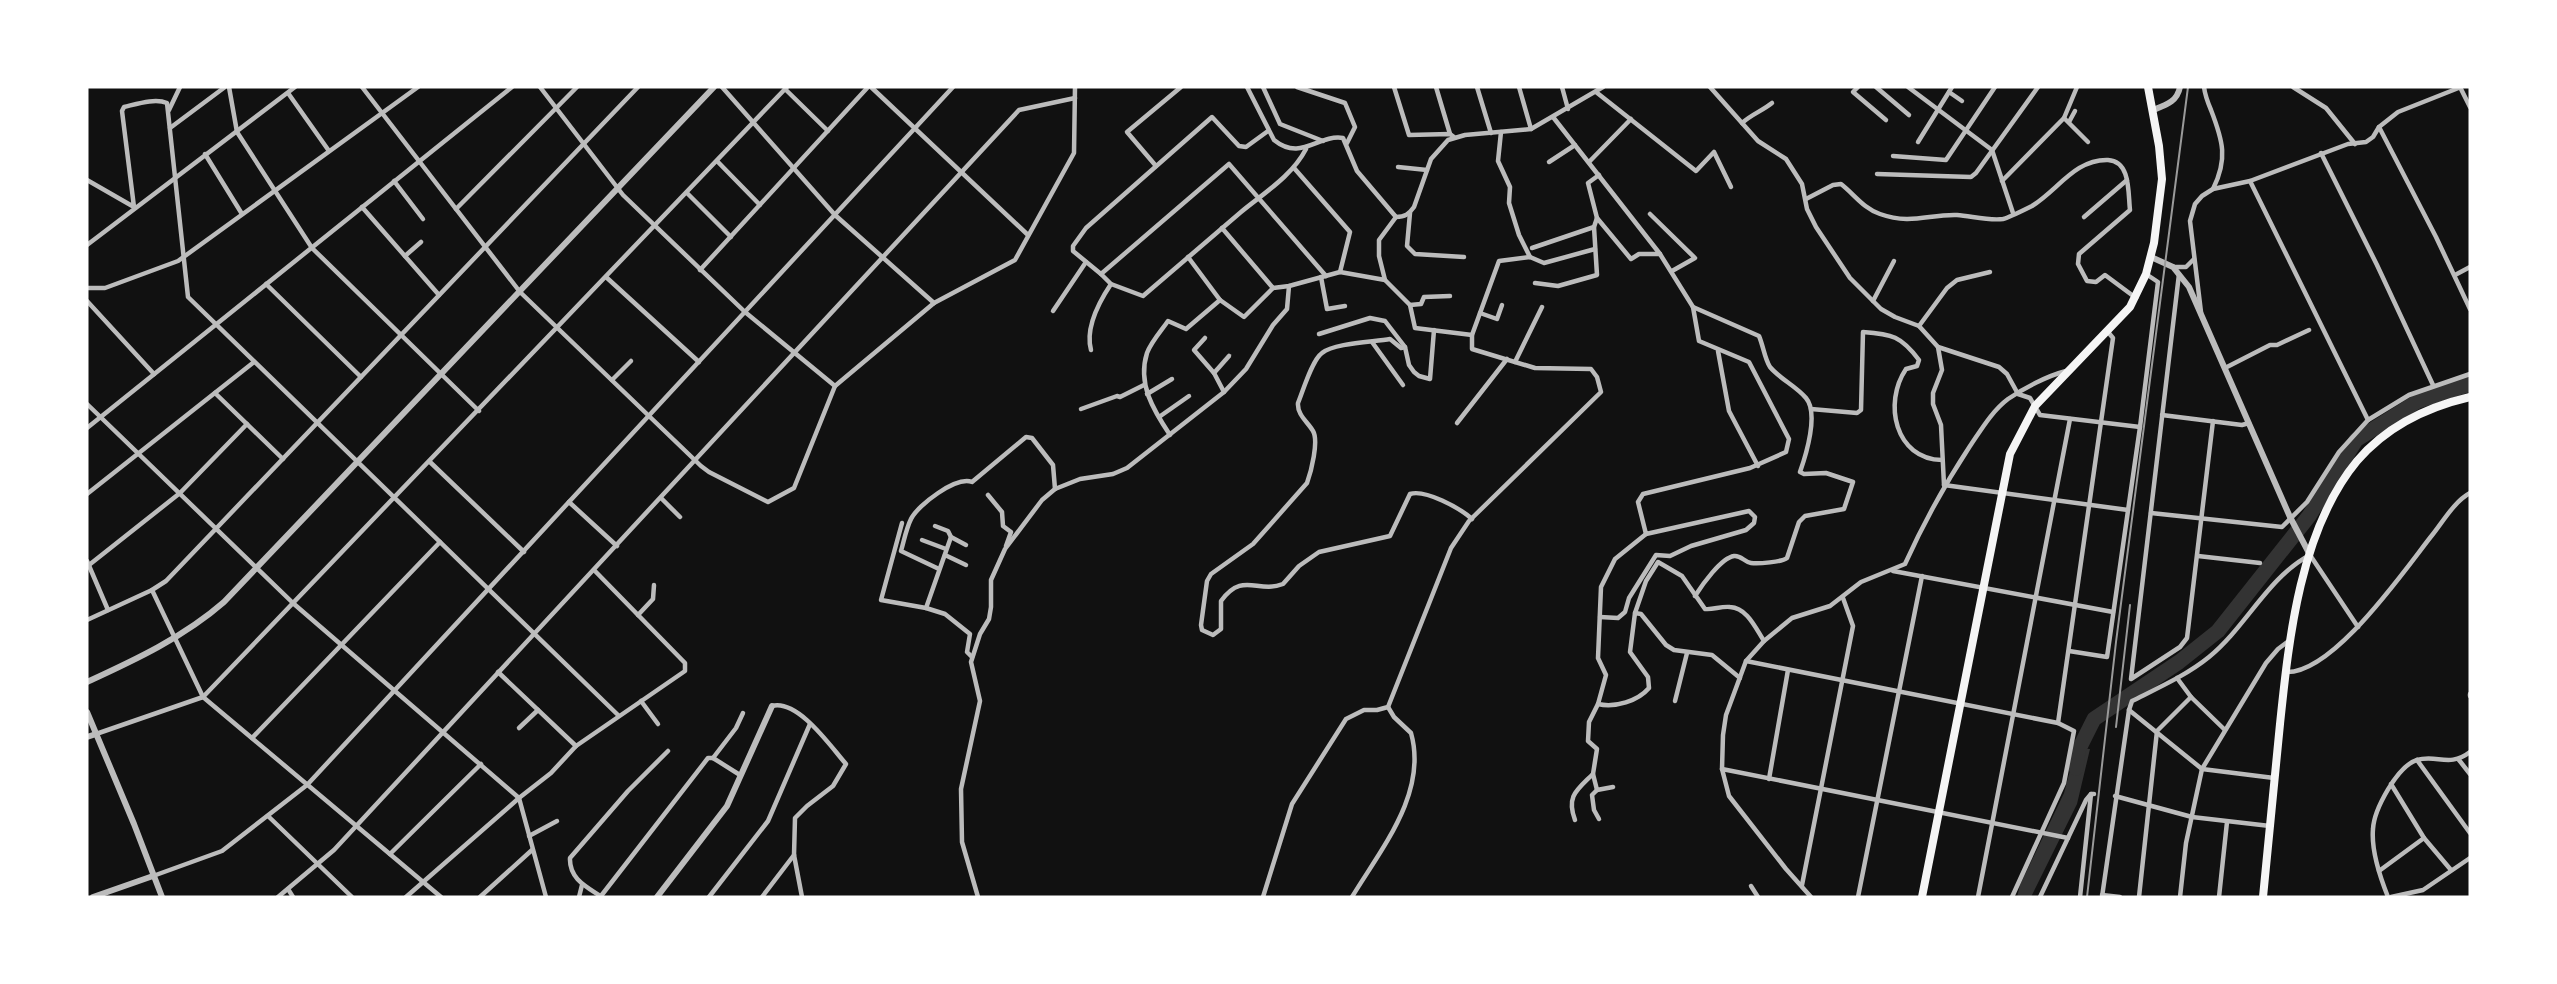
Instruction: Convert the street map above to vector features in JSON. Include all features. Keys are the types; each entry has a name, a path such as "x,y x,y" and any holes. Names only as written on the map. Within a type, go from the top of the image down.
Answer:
{"main road":[{"path":"1922,897 2010,454 2035,406 2108,332 2136,298 2151,257 2162,179 2148,87"},
{"path":"2263,897 2289,640 2317,531 2336,493 2359,460 2391,430 2410,418 2470,397"}],"street":[{"path":"169,111 180,87"},
{"path":"170,128 227,87 237,132 312,248 478,411"},
{"path":"87,244 109,230 135,207 295,87"},
{"path":"362,87 519,292 695,461 709,472 768,502 794,488 835,386 934,303 1015,260 1074,153 1075,87"},
{"path":"87,288 105,288 178,261 418,87"},
{"path":"87,428 512,87"},
{"path":"540,87 618,189 745,312 835,386"},
{"path":"456,208 577,87"},
{"path":"87,620 152,590 166,581 638,87"},
{"path":"87,682 176,638 208,615 714,87"},
{"path":"722,87 835,215 934,303"},
{"path":"700,270 870,87 1028,235"},
{"path":"93,897 106,895 222,851 307,785 953,87"},
{"path":"1156,166 1127,132 1181,87"},
{"path":"1247,87 1268,131 1282,146 1306,148 1337,137 1343,138 1357,171 1395,217"},
{"path":"1263,87 1280,124 1323,141"},
{"path":"1297,87 1344,104 1354,127 1347,143"},
{"path":"1394,87 1409,135 1452,136 1531,129 1604,87"},
{"path":"1436,87 1452,136"},
{"path":"1477,87 1491,132"},
{"path":"1519,87 1531,129"},
{"path":"1562,87 1568,109"},
{"path":"1710,87 1758,141 1786,159 1802,184 1807,209 1816,227 1850,278 1873,301 1895,317 1919,326 1938,347 1999,367 2007,374 2018,394 2030,398 2040,415 2140,427"},
{"path":"1858,87 1853,92 1886,120"},
{"path":"1876,87 1909,115"},
{"path":"1908,87 1992,150 2013,213"},
{"path":"1893,156 1946,160 1995,87"},
{"path":"1877,174 1971,177 2038,87"},
{"path":"2002,181 2064,118 2077,87"},
{"path":"2153,110 2173,101 2180,87"},
{"path":"2204,87 2217,125 2223,158 2221,173 2213,189"},
{"path":"2293,87 2326,108 2355,144"},
{"path":"2201,312 2191,212 2202,196 2213,189 2250,181 2320,153 2366,142 2398,112 2446,90 2461,87 2470,107"},
{"path":"87,737 203,697 786,88 828,131"},
{"path":"1918,142 1950,90 1962,101"},
{"path":"1596,92 1696,171 1714,152 1731,187"},
{"path":"288,93 329,151"},
{"path":"278,897 318,865 356,826 1023,107 1075,98"},
{"path":"135,207 122,111 124,107 163,101 167,104 169,111 188,297 618,715"},
{"path":"1742,123 1754,112 1761,112 1772,103"},
{"path":"2069,122 2074,111"},
{"path":"1268,131 1246,147 1239,146 1212,117 1086,228 1072,251 1112,284 1143,296 1294,168 1306,148"},
{"path":"1553,117 1672,271 1693,307 1699,341 1749,363 1789,439 1786,452 1758,466 1643,494 1638,502 1646,534"},
{"path":"2064,118 2088,142"},
{"path":"1589,162 1630,119"},
{"path":"2379,128 2455,275 2470,309"},
{"path":"1501,132 1498,161 1510,187 1509,203 1519,235 1530,257"},
{"path":"1452,136 1440,147 1427,170 1410,213 1407,246 1414,254 1464,257"},
{"path":"1550,162 1575,145"},
{"path":"2320,153 2377,265 2433,385"},
{"path":"205,154 242,214"},
{"path":"1806,199 1833,185 1841,184 1860,203 1872,211 1898,219 1924,219 1954,215 2004,219 2033,205 2083,164 2107,160 2116,163 2125,172 2130,210 2079,254 2078,264 2086,281 2096,282 2105,275 2110,276 2136,298"},
{"path":"717,161 760,205"},
{"path":"1101,274 1229,164 1324,276 1327,309 1345,306"},
{"path":"1398,167 1427,170"},
{"path":"1294,168 1350,232 1340,272"},
{"path":"1599,175 1588,183 1597,218 1631,259 1639,254 1660,254"},
{"path":"87,180 135,207"},
{"path":"2084,217 2127,180"},
{"path":"394,181 423,219"},
{"path":"2250,181 2368,420"},
{"path":"687,193 731,237"},
{"path":"362,207 439,295"},
{"path":"1410,213 1395,217 1380,240 1379,256 1385,280 1410,304 1415,328 1472,335"},
{"path":"1650,214 1695,258 1672,271"},
{"path":"1534,283 1558,286 1597,275 1594,227 1597,218"},
{"path":"1532,248 1594,227"},
{"path":"1222,228 1273,288"},
{"path":"405,256 421,242"},
{"path":"1388,707 1450,548 1472,519 1601,392 1597,377 1591,369 1535,368 1472,350 1472,335 1499,261 1530,257 1544,264 1595,249"},
{"path":"1188,257 1220,300 1244,317 1273,288 1340,272 1385,280"},
{"path":"2151,257 2173,267 2186,267 2194,259"},
{"path":"1873,301 1894,261"},
{"path":"1053,311 1086,262"},
{"path":"2173,267 2189,287 2201,312 2304,546 2358,627"},
{"path":"2455,275 2470,267"},
{"path":"1919,326 1947,288 1957,280 1990,272"},
{"path":"2069,651 2107,657 2158,282 2146,274"},
{"path":"2179,274 2131,679 2180,647 2187,638 2213,422"},
{"path":"606,277 699,362"},
{"path":"266,284 361,377"},
{"path":"1091,350 1088,339 1099,301 1112,284"},
{"path":"1005,549 1042,500 1054,489 1080,479 1100,477 1120,471 1224,392 1246,369 1273,325 1287,309 1289,286"},
{"path":"1410,304 1421,304 1424,297 1450,297"},
{"path":"1170,435 1158,417 1144,385 1148,352 1168,321 1186,329 1220,300"},
{"path":"87,301 154,374"},
{"path":"1480,313 1497,318 1502,305"},
{"path":"1515,362 1542,307"},
{"path":"1693,307 1759,336 1766,351 1768,365 1807,399 1811,409 1809,446 1800,472 1804,474 1826,473 1852,482 1844,509 1805,516 1799,522 1787,558 1783,562 1751,564 1738,556 1731,556 1710,575 1695,596"},
{"path":"1319,334 1370,318 1385,321 1405,347 1409,365 1414,372 1430,379 1434,330"},
{"path":"2225,368 2270,345 2277,345 2309,330"},
{"path":"1811,409 1857,413 1861,410 1863,332 1888,333 1905,342 1919,360 1917,366 1906,369 1899,379 1896,422 1901,438 1911,448 1931,460 1942,460"},
{"path":"2058,723 2113,338 2108,332"},
{"path":"1205,338 1194,350 1214,373 1224,392"},
{"path":"1405,347 1401,348 1390,339 1372,342 1368,340 1323,351 1317,358 1298,403 1298,409 1315,437 1311,472 1307,483 1253,544 1211,574 1207,580 1202,630 1213,635 1221,629 1221,602 1237,586 1249,584 1277,586 1282,584 1311,556 1319,552 1390,536 1410,494 1422,492 1466,513 1472,519"},
{"path":"1372,342 1403,385"},
{"path":"1938,347 1942,370 1933,393 1933,404 1941,425 1944,485"},
{"path":"1718,351 1729,411 1758,466"},
{"path":"1214,373 1229,356"},
{"path":"1456,423 1507,359"},
{"path":"612,380 631,361"},
{"path":"87,494 254,362"},
{"path":"1811,897 1734,804 1724,784 1723,735 1726,716 1746,661 1764,641 1792,618 1830,606 1861,582 1893,571 1905,564 1923,523 1944,485 1986,422 2007,400 2055,374 2069,370"},
{"path":"2151,513 2282,527 2307,502 2339,452 2368,420 2409,395 2470,374"},
{"path":"1148,394 1172,379"},
{"path":"1082,409 1117,396 1120,397 1144,385"},
{"path":"215,393 284,459"},
{"path":"1158,417 1189,396"},
{"path":"87,404 294,604 519,798 546,897"},
{"path":"2162,415 2242,425 2249,423"},
{"path":"1978,897 2070,419"},
{"path":"108,610 88,563 180,493 247,424"},
{"path":"939,569 901,551 915,512 951,484 965,479 972,482 1026,437 1032,438 1053,465 1054,489"},
{"path":"430,462 524,552"},
{"path":"1944,485 2001,495 2128,510"},
{"path":"2285,672 2293,672 2329,654 2346,640 2379,603 2449,513 2470,493"},
{"path":"978,897 962,842 961,789 980,701 972,669 972,657 989,619 992,607 991,580 1011,532 1003,526 1002,512 988,495"},
{"path":"661,498 680,517"},
{"path":"569,502 617,546"},
{"path":"1597,790 1593,774 1597,749 1588,741 1589,722 1598,704 1606,675 1598,658 1601,587 1615,559 1646,534 1749,511 1755,518 1754,523 1746,530 1691,546 1670,556 1656,555 1629,598 1625,612 1618,618 1600,617"},
{"path":"902,523 881,600 945,614 970,634 967,652 972,657"},
{"path":"935,526 948,531 951,537 966,546"},
{"path":"926,609 951,537"},
{"path":"922,540 966,565"},
{"path":"252,738 440,542"},
{"path":"2120,897 2102,896 2132,701 2177,678 2208,658 2239,627 2294,563 2310,555"},
{"path":"2198,556 2260,563"},
{"path":"1598,704 1608,707 1624,703 1645,693 1649,688 1648,677 1630,652 1635,613 1646,581 1658,562 1682,576 1705,609 1731,607 1740,609 1747,615 1764,641"},
{"path":"406,897 551,773 576,746 618,715 685,672 687,668 671,648 595,571"},
{"path":"1893,571 2113,612"},
{"path":"1858,897 1922,576"},
{"path":"638,615 653,599 654,585"},
{"path":"152,590 203,697 441,897"},
{"path":"1802,885 1852,626 1843,598"},
{"path":"1635,613 1641,614 1666,645 1674,650 1712,655 1740,678"},
{"path":"2180,897 2186,843 2202,769 2266,663 2289,640"},
{"path":"1675,701 1687,653"},
{"path":"1746,661 2058,723 2074,731 2064,783 2012,897"},
{"path":"1768,778 1788,670"},
{"path":"498,672 576,746"},
{"path":"2177,678 2192,697 2225,730"},
{"path":"2139,897 2157,731 2192,697"},
{"path":"640,701 658,724"},
{"path":"657,897 727,806 772,706 776,704 798,712 846,764 833,786 795,818 794,855 802,897"},
{"path":"1263,897 1292,804 1346,719 1364,710 1388,707"},
{"path":"1352,897 1397,823 1412,788 1414,771 1411,733 1394,717 1388,707"},
{"path":"519,728 538,710"},
{"path":"2129,710 2202,769 2274,778"},
{"path":"87,712 162,897"},
{"path":"713,758 736,728 743,712"},
{"path":"709,897 768,821 810,724"},
{"path":"668,751 628,791 570,858 575,876 582,885 602,896 708,758 713,758 740,775"},
{"path":"2470,752 2459,760 2416,760 2404,768 2391,784 2373,829 2379,871 2389,897 2423,890 2470,858"},
{"path":"2416,760 2470,833"},
{"path":"2459,760 2470,774"},
{"path":"390,854 481,764"},
{"path":"1722,769 2068,838"},
{"path":"1575,820 1572,796 1593,774"},
{"path":"2391,784 2424,838 2451,870"},
{"path":"1599,819 1594,810 1592,795 1597,790 1613,787"},
{"path":"2040,897 2092,794 2080,897"},
{"path":"2116,797 2192,817 2270,826"},
{"path":"268,816 352,897"},
{"path":"530,836 557,821"},
{"path":"2218,897 2227,822"},
{"path":"2379,871 2424,838"},
{"path":"480,897 532,850"},
{"path":"762,897 794,855"},
{"path":"579,897 582,885"},
{"path":"1751,886 1758,897"},
{"path":"288,889 293,897"}],"shaded area":[{"path":"2076,748 2090,749 2077,804 2031,897 2017,897 2020,885 2064,793"}],"waterway":[{"path":"2076,768 2078,751 2094,719 2179,662 2218,631 2309,516 2356,440 2418,401 2470,384"}],"railway":[{"path":"2087,897 2116,642 2188,87"},
{"path":"2116,727 2130,605"}]}
